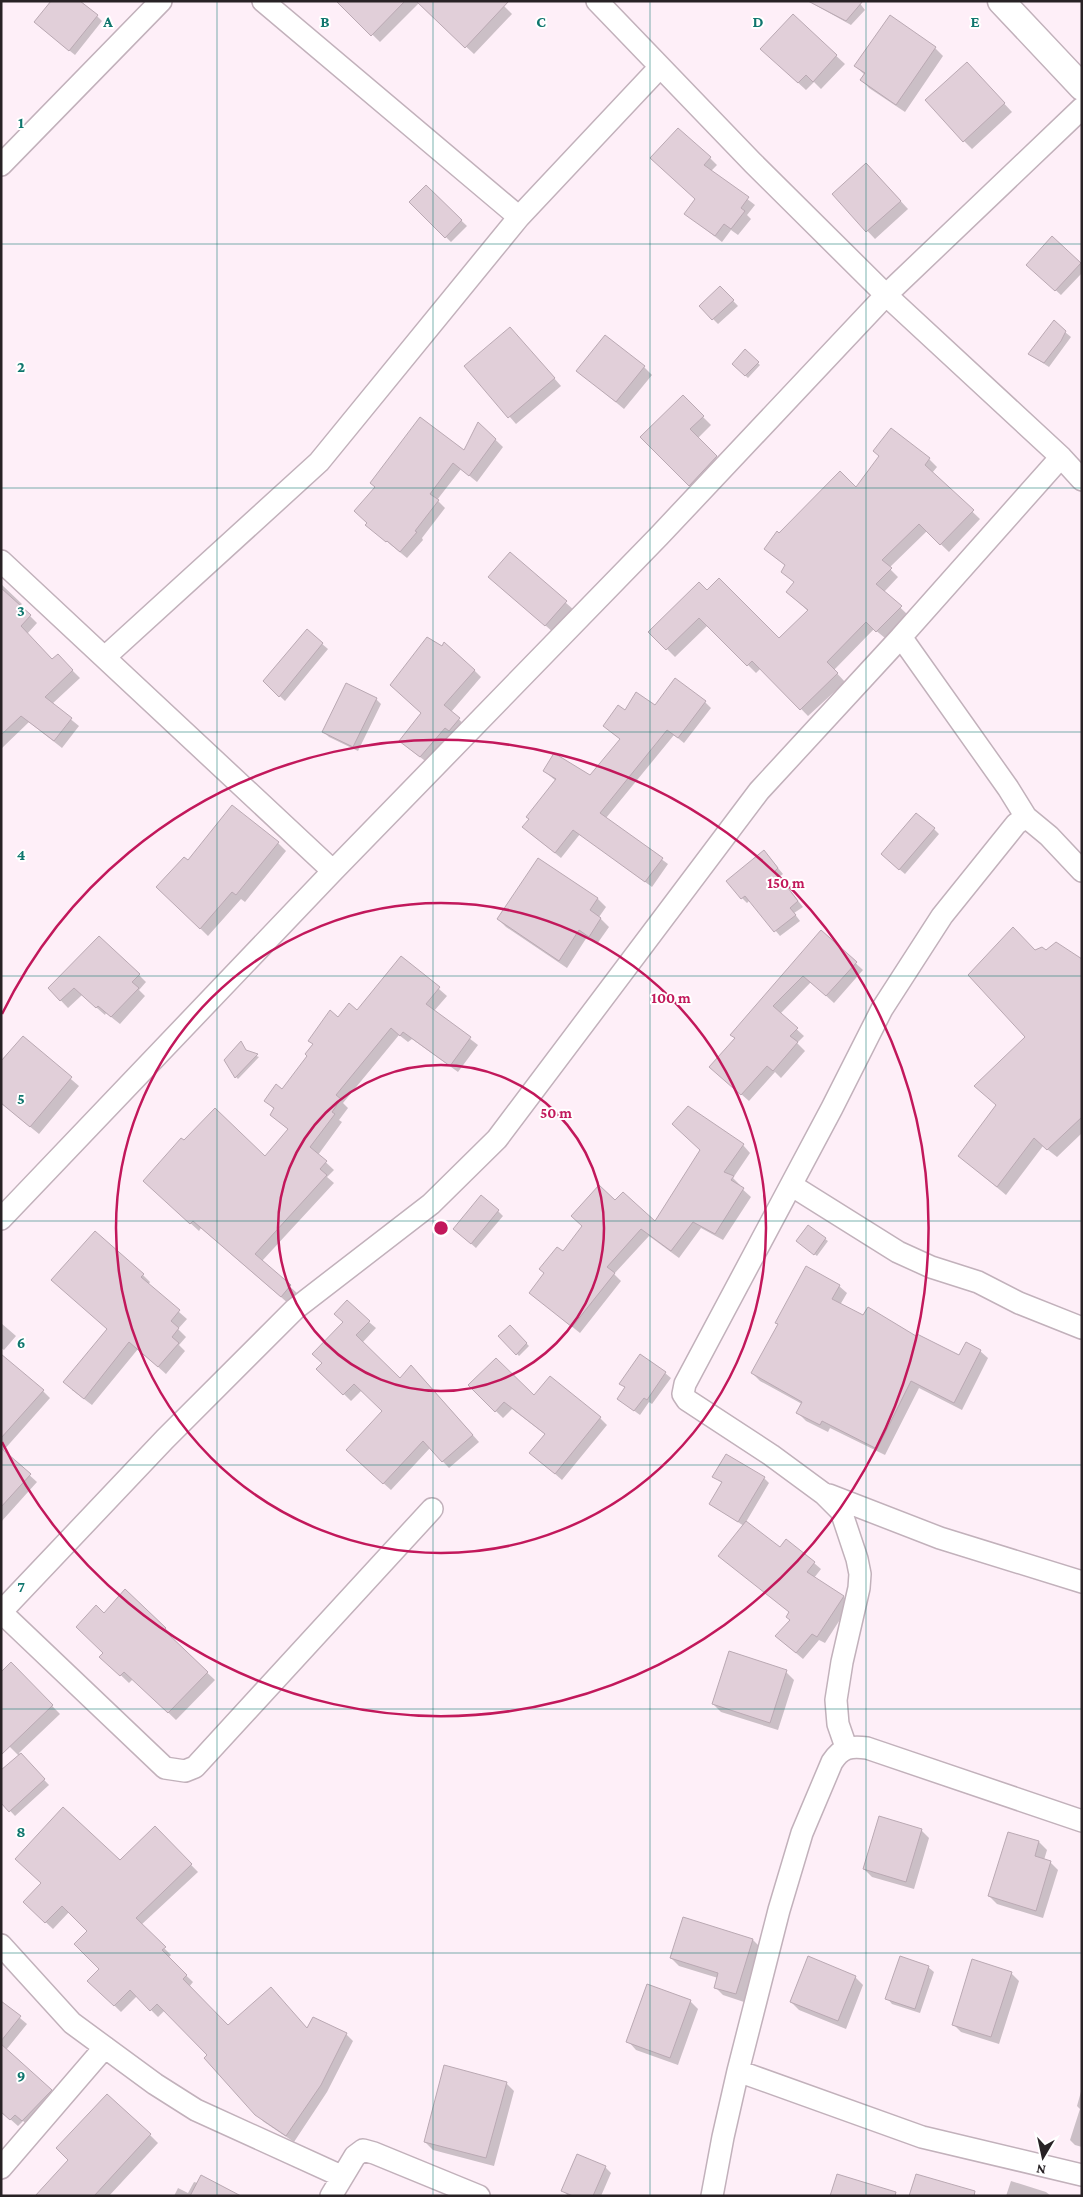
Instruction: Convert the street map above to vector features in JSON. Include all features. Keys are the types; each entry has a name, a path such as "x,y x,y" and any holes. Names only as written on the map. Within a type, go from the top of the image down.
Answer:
{"street":[{"path":"1,165 161,1"},
{"path":"263,1 519,217"},
{"path":"597,1 753,164 886,295 1061,457 1082,480"},
{"path":"1001,1 1082,87"},
{"path":"105,657 319,462 519,217 660,67"},
{"path":"1,1219 333,870 659,536 886,295 1082,108"},
{"path":"432,1509 195,1767 186,1771 166,1768 1,1612 165,1439 295,1309 431,1204 498,1139 759,791 901,637 1061,457"},
{"path":"1,561 333,870"},
{"path":"901,637 1026,817 1049,836 1082,871"},
{"path":"846,1747 838,1724 836,1700 842,1662 859,1588 860,1574 841,1511 824,1494 771,1455 687,1400 683,1394 685,1384 886,1001 942,916 1016,824 1026,817"},
{"path":"791,1185 898,1252 932,1267 978,1282 1019,1304 1082,1328"},
{"path":"824,1494 940,1538 1082,1582"},
{"path":"712,2196 722,2137 779,1910 802,1833 838,1752 846,1747 867,1748 1082,1821"},
{"path":"1,1945 72,2022 155,2084 196,2110 341,2176"},
{"path":"1,2168 105,2047"},
{"path":"738,2071 922,2138 1082,2175"},
{"path":"331,2196 341,2176 355,2156 363,2150 478,2196"}],"building":[{"path":"51,1 80,1 98,15 69,51 34,22"},
{"path":"336,1 405,1 371,36"},
{"path":"416,1 509,1 465,48"},
{"path":"808,1 863,1 846,21"},
{"path":"793,14 837,55 813,82 806,75 798,83 760,49"},
{"path":"890,15 936,47 896,105 860,80 865,73 854,66"},
{"path":"967,62 1005,103 963,142 925,100"},
{"path":"678,128 711,157 704,165 749,197 741,208 745,211 731,229 724,224 715,236 684,214 695,199 650,158"},
{"path":"866,163 901,201 866,232 832,194"},
{"path":"426,185 462,220 445,238 409,202"},
{"path":"1052,236 1081,263 1055,291 1026,265"},
{"path":"720,286 734,300 712,320 699,306"},
{"path":"1054,320 1066,331 1061,341 1044,363 1028,354"},
{"path":"510,327 555,378 508,418 464,366"},
{"path":"605,335 645,366 616,402 576,371"},
{"path":"745,349 759,362 745,376 732,364"},
{"path":"683,395 704,416 690,429 717,456 689,486 640,437"},
{"path":"420,417 464,450 478,422 496,439 469,476 453,463 430,494 439,500 415,531 417,532 400,552 365,525 367,523 354,511 375,487 370,483"},
{"path":"891,428 930,458 925,465 974,510 940,545 919,524 882,560 892,568 876,584 902,606 876,632 866,622 827,662 838,673 800,710 752,661 747,666 699,618 666,650 648,632 699,582 707,590 719,578 779,638 808,610 786,592 794,582 781,572 785,565 764,549 777,531 779,533 840,471 856,487 879,456 873,451"},
{"path":"510,552 567,601 545,626 488,577"},
{"path":"1,588 31,615 21,626 52,659 58,654 73,670 45,697 72,718 54,741 21,716 1,735"},
{"path":"307,629 323,643 279,697 263,681"},
{"path":"427,637 442,646 444,642 475,670 444,705 460,718 449,731 445,728 420,757 399,741 421,713 390,685"},
{"path":"675,678 706,701 678,738 667,730 600,813 663,858 645,882 573,830 555,853 522,827 529,819 526,817 556,779 543,771 554,753 590,775 620,739 603,726 618,705 625,710 636,692 655,705"},
{"path":"346,683 377,698 353,747 322,732"},
{"path":"232,805 279,842 236,895 232,892 200,929 156,887 184,857 188,860"},
{"path":"916,813 935,828 899,870 881,854"},
{"path":"764,850 778,868 775,871 798,901 790,908 796,915 774,932 745,896 741,899 726,881"},
{"path":"538,858 598,898 590,910 601,918 589,937 579,930 559,961 497,919"},
{"path":"1013,927 1035,950 1042,947 1046,950 1056,942 1082,959 1082,1117 1047,1150 1034,1138 997,1187 958,1156 996,1105 974,1086 1025,1037 968,975"},
{"path":"821,930 857,962 826,996 803,976 773,1006 798,1028 790,1036 798,1042 773,1071 767,1066 741,1095 709,1067 735,1038 730,1035"},
{"path":"99,936 140,974 132,982 139,988 111,1017 98,1006 96,1008 74,988 60,1001 48,988"},
{"path":"401,956 440,987 426,1004 471,1037 450,1066 403,1032 400,1036 391,1028 336,1095 341,1099 332,1112 335,1114 310,1147 327,1161 320,1169 327,1175 255,1254 291,1285 281,1297 193,1221 190,1224 143,1181 181,1138 184,1140 215,1108 265,1156 288,1129 270,1115 274,1108 264,1101 276,1084 282,1089 307,1056 305,1054 313,1044 308,1041 330,1010 338,1017 349,1003 357,1010"},
{"path":"23,1036 72,1077 30,1127 1,1103 1,1061"},
{"path":"241,1041 246,1050 258,1054 235,1078 224,1060"},
{"path":"688,1106 744,1144 724,1172 734,1176 731,1180 744,1188 715,1234 693,1222 671,1251 641,1229 607,1267 615,1273 572,1327 529,1293 544,1273 539,1269 557,1247 563,1251 582,1226 571,1216 599,1185 615,1200 623,1192 655,1221 700,1150 672,1124"},
{"path":"481,1195 499,1210 471,1244 453,1229"},
{"path":"808,1225 826,1238 814,1255 796,1241"},
{"path":"95,1231 144,1274 141,1277 180,1310 171,1321 179,1328 172,1337 179,1343 158,1367 129,1342 84,1399 63,1382 107,1329 51,1280"},
{"path":"806,1266 840,1285 832,1299 863,1315 868,1307 916,1336 917,1334 959,1355 966,1342 981,1350 954,1403 911,1381 877,1449 822,1421 820,1425 796,1413 802,1402 751,1373 778,1324 775,1323"},
{"path":"347,1300 370,1321 356,1335 400,1378 411,1365 473,1435 442,1462 423,1441 383,1484 346,1450 382,1411 354,1384 343,1395 316,1369 322,1363 312,1354 343,1322 334,1314"},
{"path":"510,1325 527,1343 516,1355 498,1336"},
{"path":"1,1354 44,1390 1,1438"},
{"path":"640,1354 666,1372 647,1400 644,1398 634,1411 617,1399 625,1387 619,1384"},
{"path":"496,1358 534,1395 550,1376 601,1417 555,1474 529,1453 545,1434 504,1402 495,1412 468,1385"},
{"path":"1,1448 31,1474 1,1507"},
{"path":"726,1454 765,1477 738,1522 709,1504 722,1482 712,1477"},
{"path":"746,1521 780,1547 786,1539 815,1562 807,1572 844,1596 817,1637 812,1634 796,1653 775,1636 790,1620 786,1617 789,1612 718,1556"},
{"path":"125,1589 208,1672 168,1713 124,1672 120,1676 99,1657 103,1653 76,1627 96,1605 104,1613"},
{"path":"729,1651 787,1670 770,1723 712,1704"},
{"path":"11,1662 53,1705 1,1755 1,1672"},
{"path":"21,1753 45,1779 9,1812 1,1803 1,1770"},
{"path":"63,1807 120,1860 155,1826 192,1864 136,1918 166,1947 162,1950 187,1975 183,1979 228,2025 271,1987 307,2028 313,2017 347,2033 321,2085 286,2136 255,2115 204,2058 207,2055 157,2004 150,2011 130,1990 114,2006 87,1981 99,1969 74,1944 87,1931 62,1906 45,1923 23,1902 41,1883 15,1859"},
{"path":"879,1816 922,1829 906,1882 863,1869"},
{"path":"1008,1832 1039,1841 1035,1856 1051,1861 1036,1911 988,1896"},
{"path":"683,1917 753,1939 736,1994 714,1988 718,1973 670,1958"},
{"path":"808,1956 856,1976 838,2021 790,2002"},
{"path":"900,1956 929,1966 915,2009 885,1999"},
{"path":"972,1959 1012,1972 991,2037 952,2025"},
{"path":"647,1984 691,2000 670,2058 626,2042"},
{"path":"1,2001 21,2016 1,2041"},
{"path":"1,2044 52,2090 22,2121 15,2115 10,2120 1,2112"},
{"path":"444,2065 507,2082 486,2158 424,2142"},
{"path":"107,2094 151,2134 94,2196 35,2196 68,2160 56,2148"},
{"path":"577,2154 606,2166 593,2196 573,2196 561,2191"},
{"path":"837,2174 896,2192 895,2196 830,2196"},
{"path":"916,2174 975,2191 974,2196 909,2196"},
{"path":"201,2175 241,2196 190,2196"}]}
